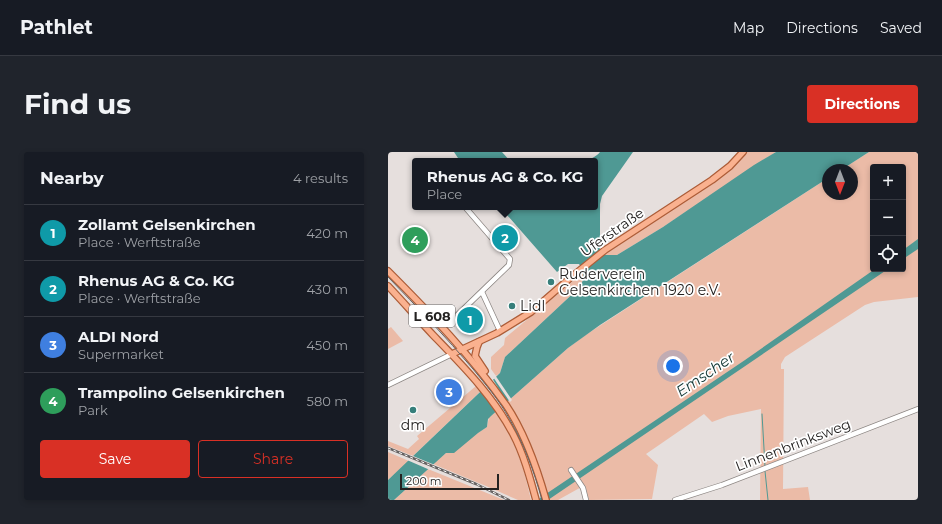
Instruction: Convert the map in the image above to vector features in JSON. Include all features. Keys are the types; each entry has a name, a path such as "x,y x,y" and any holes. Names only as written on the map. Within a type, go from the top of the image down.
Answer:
{"main road":[{"name":"Uferstraße","path":"452,354 500,331 531,312 605,250 712,180 730,166 743,152"},
{"name":"L 608","path":"388,271 439,323 489,379 524,439 540,479 546,500"},
{"name":"L 608","path":"388,286 452,354 500,411 520,450 536,500"},
{"path":"480,341 475,356 489,379"}],"street":[{"path":"448,324 509,265 510,260 468,210"},
{"path":"482,292 500,331"},
{"path":"388,385 452,354"},
{"name":"Linnenbrinksweg","path":"675,500 722,485 918,408"},
{"path":"571,470 585,492 586,500"}],"shaded area":[{"path":"745,152 776,152 663,227 617,255 604,255 715,181 737,162"},
{"path":"869,152 918,152 918,297 874,302 865,305 785,357 781,364 781,369 784,369 783,489 808,487 810,500 760,500 761,409 728,416 712,422 704,414 646,454 658,465 652,499 589,500 585,485 558,500 548,500 527,441 507,402 568,348 584,336 822,182 822,200 858,200 858,164 850,164"},
{"path":"584,272 581,286 505,357 500,373 496,376 491,369 491,357 504,345 505,338"},
{"path":"391,327 403,341 388,349 388,329"},
{"path":"476,386 481,391 413,456 388,446 388,441 408,449 419,439 417,436"},
{"path":"496,412 511,437 523,467 531,500 518,500 433,464 446,453 487,427 489,417"},
{"path":"388,452 409,461 388,480"},
{"path":"428,469 504,500 394,500"}],"water":[{"path":"454,152 502,152 507,158 458,158"},
{"path":"600,152 633,152 602,196 600,204 600,250 604,255 617,255 663,227 754,165 776,152 869,152 850,164 822,164 822,182 600,325 568,348 491,416 488,419 487,427 454,453 446,453 394,500 388,500 388,480 500,373 505,357 581,286 583,275 579,264 568,264 557,272 503,210 598,210 598,158 592,158"},
{"path":"918,239 918,249 906,257 906,248"},
{"path":"871,272 884,272 548,500 537,500 745,360"}],"pier":[{"path":"495,375 512,400 510,402 493,377"},
{"path":"492,378 508,404 497,413 480,389"},
{"path":"411,455 435,465 430,470 407,460"}],"waterway":[{"path":"762,414 765,466"},
{"path":"765,471 768,500"}],"tram line":[{"path":"388,277 463,357 501,405 524,448 542,500"}],"railway":[{"path":"388,448 476,484 509,500"}],"place":[{"name":"Rhenus AG & Co. KG","path":"505,238"},
{"name":"Trampolino Gelsenkirchen","path":"415,240"},
{"name":"Ruderverein Gelsenkirchen 1920 e.V.","path":"551,282"},
{"name":"Lidl","path":"512,306"},
{"name":"Zollamt Gelsenkirchen","path":"470,320"},
{"name":"ALDI Nord","path":"449,392"},
{"name":"dm","path":"413,410"}],"water label":[{"name":"Emscher","path":"705,374"}]}
